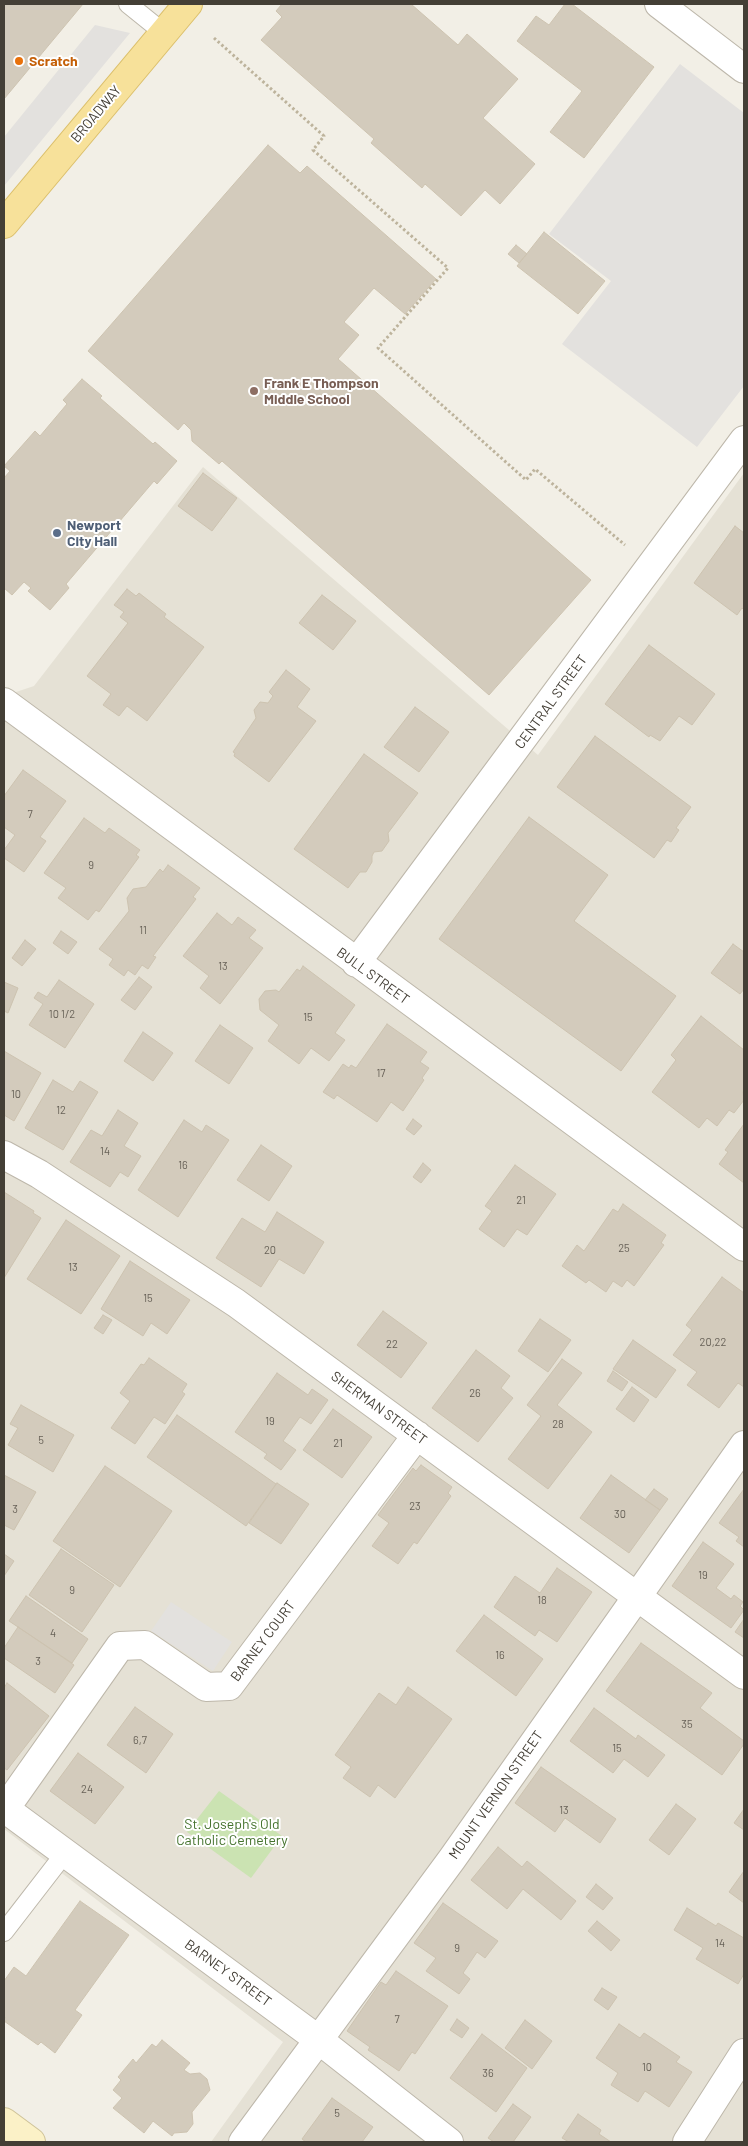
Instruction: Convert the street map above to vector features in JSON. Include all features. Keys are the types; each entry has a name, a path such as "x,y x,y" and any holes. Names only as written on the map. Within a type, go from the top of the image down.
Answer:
{"main road":[{"name":"BROADWAY","path":"4,224 188,4"},
{"path":"4,2122 30,2142"}],"street":[{"path":"659,4 744,69"},
{"name":"CENTRAL STREET","path":"356,963 744,440"},
{"name":"BULL STREET","path":"4,702 744,1247"},
{"name":"SHERMAN STREET","path":"4,1155 39,1174 236,1303 744,1675"},
{"name":"BARNEY COURT","path":"5,1808 120,1646 145,1645 206,1687 229,1686 417,1435"},
{"name":"MOUNT VERNON STREET","path":"243,2142 452,1859 744,1445"},
{"name":"BARNEY STREET","path":"5,1808 319,2040 448,2142"},
{"path":"687,2142 744,2053"}],"lane":[{"path":"128,4 164,33"},
{"path":"4,1932 65,1853"}],"path":[{"path":"214,38 324,136 313,150 448,268 378,348 526,480 535,469 630,549"}],"shaded area":[{"path":"95,25 130,33 4,186 4,137"},
{"path":"680,64 744,113 744,386 697,447 562,344 611,281 549,234"},
{"path":"203,467 538,755 744,473 744,2142 211,2142 283,2042 4,1829 4,696 34,686"},
{"path":"171,1602 232,1642 213,1671 151,1631"}],"green space":[{"name":"St. Joseph's Old Catholic Cemetery","path":"219,1791 282,1836 251,1878 187,1832"}],"building":[{"path":"4,4 83,4 4,99"},
{"path":"282,4 411,4 458,45 467,34 518,79 483,118 535,164 500,204 485,190 461,216 425,184 422,188 371,143 374,139 261,40 282,17 276,11"},
{"path":"565,4 572,4 654,67 584,158 550,132 582,91 517,41 536,16 549,25"},
{"name":"Frank E Thompson Middle School","path":"268,145 300,173 307,166 436,279 405,314 374,288 344,322 359,335 338,359 591,580 489,695 222,461 219,464 192,441 191,430 184,423 178,430 88,351"},
{"path":"544,232 605,281 578,314 517,266"},
{"path":"516,245 527,254 519,263 508,254"},
{"name":"Newport City Hall","path":"82,379 102,396 100,398 153,444 155,442 177,461 157,484 154,481 66,584 69,588 50,610 28,591 31,588 24,582 12,595 4,588 4,478 10,471 4,466 35,431 40,436 67,404 63,400"},
{"path":"203,473 237,498 212,531 178,506"},
{"path":"735,526 744,533 744,610 742,608 737,615 694,583"},
{"path":"127,589 136,596 139,593 166,614 164,617 204,647 147,721 127,706 119,716 103,705 111,694 87,676 128,623 120,617 124,612 114,605"},
{"path":"322,595 356,621 333,650 299,623"},
{"path":"649,645 715,694 692,725 679,716 660,741 650,735 649,737 605,704"},
{"path":"286,670 310,689 297,707 316,721 269,782 234,756 235,753 233,752 256,718 254,710 260,702 268,703 273,696 269,692"},
{"path":"415,707 449,732 419,772 384,747"},
{"path":"595,736 691,807 676,828 679,830 671,842 667,840 654,858 557,787"},
{"path":"364,754 418,793 388,833 389,841 382,851 374,852 372,862 366,872 360,872 348,888 294,849"},
{"path":"23,770 66,801 40,837 46,841 24,872 4,858 4,850 15,835 4,827 4,796"},
{"path":"529,817 608,875 574,921 676,996 621,1071 439,939"},
{"path":"84,818 105,833 109,828 140,850 136,855 139,857 99,912 96,910 88,920 58,898 66,888 44,873"},
{"path":"168,865 200,888 193,897 196,899 153,956 156,957 148,969 142,965 135,975 128,970 124,976 109,965 113,959 99,949 129,911 127,898 133,889 146,887 160,869 163,872"},
{"path":"217,913 232,925 238,917 256,930 249,938 263,948 220,1004 200,988 209,976 183,956"},
{"path":"61,931 77,942 68,954 53,943"},
{"path":"25,940 36,949 22,966 12,958"},
{"path":"733,944 744,952 744,989 740,994 711,973"},
{"path":"303,966 355,1005 335,1033 345,1040 329,1061 311,1048 299,1064 268,1041 279,1025 260,1010 259,999 265,991 276,990 279,992 297,969 300,971"},
{"path":"139,977 152,987 135,1010 121,1000"},
{"path":"59,980 94,1004 65,1048 29,1025 43,1004 34,998 38,992 47,997"},
{"path":"4,982 18,988 8,1013 4,1011"},
{"path":"701,1016 744,1050 744,1100 734,1113 729,1110 717,1126 707,1118 699,1128 652,1092 676,1060 671,1055"},
{"path":"387,1024 427,1052 420,1062 429,1068 422,1078 424,1080 403,1111 391,1102 377,1122 337,1095 334,1099 323,1092 343,1064 349,1068 351,1065 356,1068"},
{"path":"220,1025 253,1048 229,1084 195,1061"},
{"path":"143,1032 173,1053 153,1081 124,1061"},
{"path":"4,1051 41,1073 14,1121 4,1115"},
{"path":"53,1080 73,1092 80,1081 98,1092 63,1150 25,1128"},
{"path":"118,1110 138,1123 124,1146 141,1156 128,1177 120,1172 110,1187 70,1162 91,1130 102,1136"},
{"path":"413,1119 422,1126 414,1135 406,1129"},
{"path":"184,1120 202,1132 206,1125 229,1140 178,1217 138,1190"},
{"path":"744,1124 744,1183 719,1164 728,1152 725,1150"},
{"path":"261,1145 292,1166 269,1201 237,1180"},
{"path":"423,1163 431,1170 421,1183 413,1177"},
{"path":"515,1165 556,1194 527,1235 517,1229 504,1247 479,1229 492,1211 485,1206"},
{"path":"4,1192 34,1211 33,1213 41,1218 4,1278"},
{"path":"623,1204 666,1235 661,1243 664,1245 634,1286 627,1280 622,1287 613,1281 606,1292 589,1280 586,1283 562,1266 577,1245 584,1251 613,1209 618,1212"},
{"path":"277,1212 324,1242 304,1274 279,1259 261,1287 216,1258 242,1218 265,1232"},
{"path":"66,1220 120,1256 81,1314 27,1279"},
{"path":"130,1261 190,1300 167,1334 151,1323 143,1336 101,1309"},
{"path":"722,1277 744,1293 744,1387 738,1383 719,1408 687,1385 697,1372 673,1355 692,1330 686,1325"},
{"path":"383,1311 427,1343 401,1378 357,1345"},
{"path":"103,1315 112,1320 103,1334 94,1328"},
{"path":"540,1319 571,1340 548,1372 518,1351"},
{"path":"633,1340 676,1370 656,1398 613,1369"},
{"path":"476,1350 510,1376 501,1388 513,1398 478,1442 432,1408"},
{"path":"149,1358 187,1384 182,1392 185,1394 165,1424 154,1417 135,1444 111,1428 130,1401 120,1393 141,1364 144,1365"},
{"path":"562,1359 582,1373 557,1405 592,1432 548,1489 508,1459 541,1416 527,1405"},
{"path":"613,1371 628,1382 622,1391 607,1381"},
{"path":"277,1373 308,1395 312,1389 328,1400 311,1424 300,1417 283,1441 296,1450 281,1470 264,1458 267,1454 235,1432"},
{"path":"632,1387 649,1400 634,1422 616,1409"},
{"path":"21,1405 74,1435 53,1472 8,1445 18,1428 10,1424"},
{"path":"333,1409 372,1437 342,1478 303,1450"},
{"path":"177,1415 276,1484 246,1526 147,1457"},
{"path":"421,1465 452,1487 448,1493 451,1496 417,1544 414,1542 398,1564 372,1546 389,1523 378,1515 413,1468 416,1471"},
{"path":"105,1466 172,1511 120,1587 53,1541"},
{"path":"4,1475 36,1492 14,1530 4,1525"},
{"path":"611,1475 660,1510 629,1553 580,1518"},
{"path":"277,1483 309,1504 281,1544 249,1523"},
{"path":"654,1489 668,1499 660,1510 645,1500"},
{"path":"744,1489 744,1547 736,1541 739,1537 719,1523"},
{"path":"703,1542 734,1564 716,1588 731,1599 734,1595 743,1602 740,1606 744,1610 731,1628 672,1586"},
{"path":"61,1549 114,1585 82,1632 29,1595"},
{"path":"4,1554 14,1561 4,1576"},
{"path":"557,1568 592,1592 557,1642 539,1630 535,1636 494,1607 515,1576 540,1593"},
{"path":"26,1596 88,1639 72,1663 9,1621"},
{"path":"484,1615 543,1659 516,1696 456,1651"},
{"path":"744,1619 744,1638 735,1632"},
{"path":"18,1627 74,1665 55,1693 4,1658 4,1648"},
{"path":"641,1643 712,1693 700,1708 744,1741 744,1744 722,1775 606,1691"},
{"path":"7,1683 49,1716 7,1770 4,1768 4,1688"},
{"path":"408,1687 452,1719 395,1798 378,1785 370,1797 343,1778 351,1767 335,1755 379,1693 396,1705"},
{"path":"135,1707 173,1734 146,1773 107,1745"},
{"path":"594,1708 636,1739 638,1735 665,1755 648,1777 624,1759 613,1773 570,1741"},
{"path":"78,1753 124,1787 95,1824 50,1791"},
{"path":"541,1767 616,1819 600,1843 565,1818 555,1832 515,1803"},
{"path":"676,1804 696,1819 669,1855 649,1840"},
{"path":"744,1809 744,1830 734,1823"},
{"path":"498,1847 522,1867 527,1861 576,1901 561,1920 523,1889 507,1909 471,1880"},
{"path":"744,1871 744,1903 729,1892"},
{"path":"596,1884 613,1898 603,1910 586,1897"},
{"path":"80,1901 129,1935 75,2010 82,2015 55,2053 41,2042 38,2045 4,2021 4,1981 14,1967 26,1976"},
{"path":"443,1903 498,1941 485,1958 477,1952 463,1973 470,1979 459,1994 426,1971 436,1958 414,1943"},
{"path":"687,1908 716,1926 718,1923 744,1938 744,1974 738,1984 696,1959 703,1948 674,1930"},
{"path":"597,1921 620,1940 611,1951 588,1931"},
{"path":"396,1971 448,2006 415,2054 412,2052 399,2071 368,2050 370,2047 347,2031 381,1982 386,1985"},
{"path":"602,1988 617,1997 608,2010 594,2000"},
{"path":"457,2019 469,2028 462,2038 450,2030"},
{"path":"525,2020 552,2041 532,2069 505,2048"},
{"path":"619,2024 640,2038 644,2033 680,2057 676,2062 692,2072 669,2107 645,2091 638,2102 611,2085 618,2073 596,2058"},
{"path":"482,2034 527,2068 496,2112 450,2078"},
{"path":"162,2040 190,2063 184,2070 190,2074 200,2073 207,2079 210,2090 192,2112 193,2124 187,2132 174,2133 172,2136 153,2121 144,2133 113,2108 122,2098 113,2090 121,2080 118,2077 133,2059 136,2063 152,2044 156,2047"},
{"path":"332,2098 373,2127 362,2142 306,2142 302,2139"},
{"path":"513,2104 531,2117 513,2142 494,2142 488,2138"},
{"path":"578,2114 601,2130 599,2134 611,2142 569,2142 562,2138"}],"place":[{"name":"Scratch","path":"19,61"},
{"name":"Frank E Thompson Middle School","path":"254,391"},
{"name":"Newport City Hall","path":"57,533"}]}
